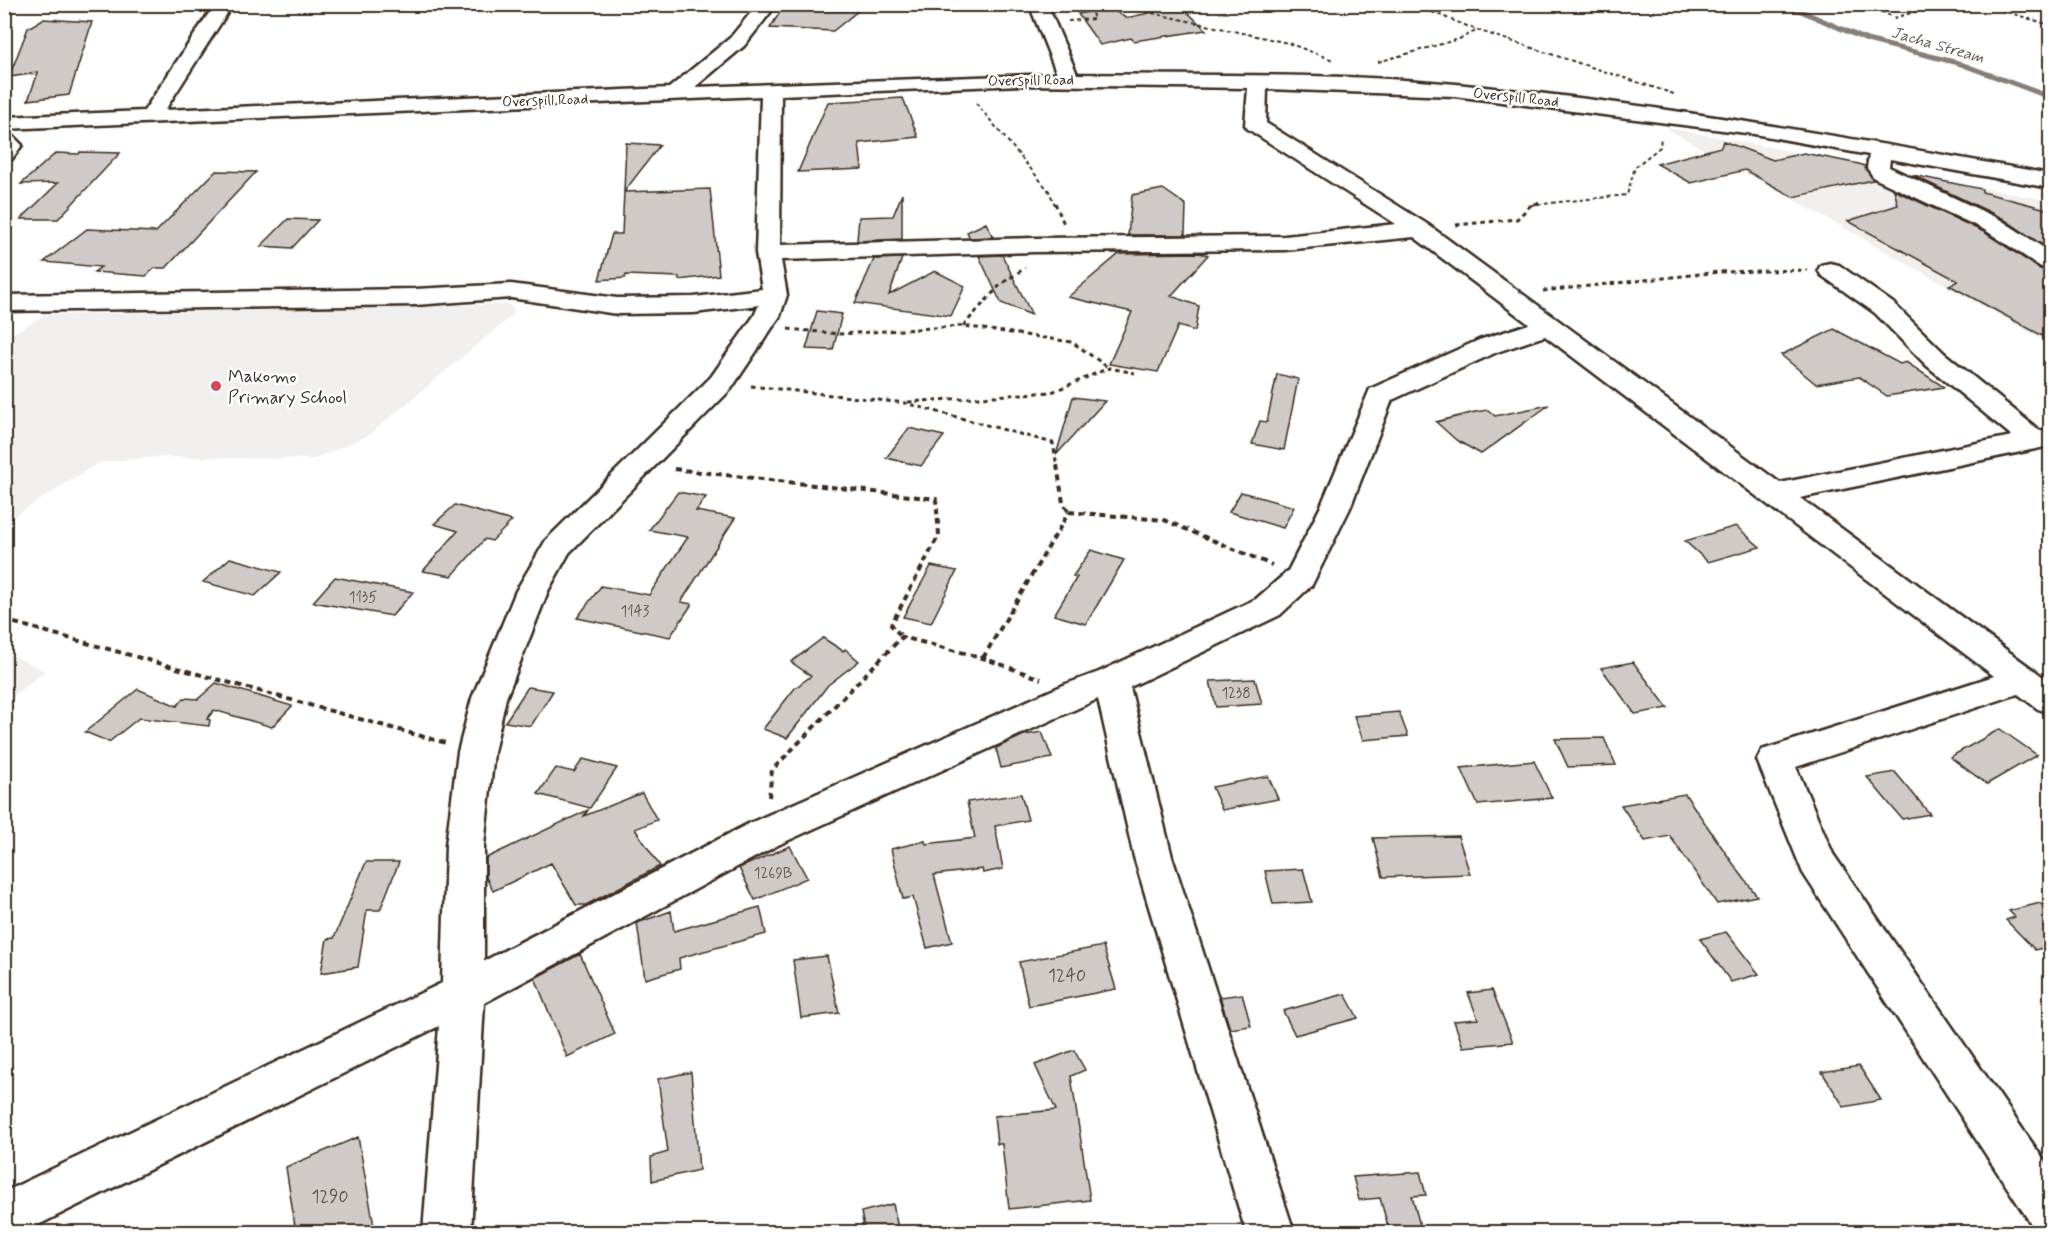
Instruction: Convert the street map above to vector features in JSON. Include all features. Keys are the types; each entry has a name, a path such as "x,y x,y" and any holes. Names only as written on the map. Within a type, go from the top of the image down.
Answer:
{"street":[{"path":"150,116 224,4"},
{"path":"673,95 737,42 768,4"},
{"path":"1038,4 1069,78"},
{"name":"Overspill Road","path":"4,123 1069,78 1337,84 1488,94 1754,128 2050,181"},
{"path":"1258,82 1255,124 1419,229 2036,690"},
{"path":"447,1233 463,993 465,845 476,752 489,698 532,591 557,547 721,383 767,316 775,295 768,253 771,90"},
{"path":"4,138 11,145 4,154"},
{"path":"1881,150 1878,168 1882,173 1994,225 2050,262"},
{"path":"768,253 1060,245 1285,243 1419,229"},
{"path":"1830,270 1884,308 1935,359 2043,439"},
{"path":"4,303 403,297 511,291 618,306 694,305 775,295"},
{"path":"4,1217 463,993 764,834 1095,687 1268,607 1301,577 1335,508 1380,395 1488,346 1548,326"},
{"path":"1774,494 2043,439"},
{"path":"1095,687 1153,857 1270,1233"},
{"path":"2036,690 1775,760 1816,862 2050,1210"}],"path":[{"path":"1047,22 1094,19 1091,11 1106,4"},
{"path":"1111,4 1288,43 1354,68"},
{"path":"1412,4 1477,30 1681,96"},
{"path":"1869,4 1894,18 1931,7 1956,4"},
{"path":"1981,4 2050,25"},
{"path":"1337,84 1354,68 1459,39 1477,30"},
{"path":"958,82 1049,190 1063,217 1066,235 1060,245 1001,284 963,326"},
{"path":"1419,229 1517,219 1532,204 1627,195 1635,167 1660,147 1662,116"},
{"path":"1506,293 1719,272 1830,270"},
{"path":"754,333 789,328 842,334 963,326 1072,342 1110,368 1135,373"},
{"path":"905,403 940,398 1052,392 1110,368"},
{"path":"721,383 905,403 1053,443 1063,503 1069,512"},
{"path":"640,465 936,499 939,535 891,625 902,638 1095,687"},
{"path":"1069,512 1164,520 1301,577"},
{"path":"983,658 1069,512"},
{"path":"4,620 476,752"},
{"path":"764,834 772,770 902,638"}],"shaded area":[{"path":"1664,127 2041,199 2050,205 2050,344"},
{"name":"Makomo Primary School","path":"509,304 515,313 369,435 314,459 155,457 98,463 5,522 5,338 45,315"},
{"path":"4,652 45,671 5,703"}],"building":[{"path":"785,4 856,4 850,9 859,10 833,31 770,28"},
{"path":"1181,6 1206,30 1134,41 1131,38 1100,45 1078,14 1110,8 1126,18"},
{"path":"43,19 92,22 69,95 28,100 38,73 9,77 28,28"},
{"path":"903,98 918,137 859,143 862,169 798,172 828,102"},
{"path":"1723,141 1773,160 1804,153 1859,164 1865,166 1873,180 1793,197 1745,170 1691,183 1657,164 1721,147"},
{"path":"626,143 660,145 624,192"},
{"path":"80,152 120,153 58,219 21,219 58,183 21,184 56,153 79,154"},
{"path":"216,171 256,172 166,268 155,268 146,276 94,272 101,267 44,262 87,229 156,232"},
{"path":"1912,175 1982,189 1982,192 2050,210 2050,250 2002,218"},
{"path":"710,189 719,275 679,280 679,277 626,275 625,278 599,280 612,234 622,234 624,192"},
{"path":"1163,189 1186,205 1185,235 1128,235 1132,195"},
{"path":"1894,190 1984,232 2040,269 2050,271 2050,340 1949,285 1958,281 1848,221 1898,205"},
{"path":"902,194 902,239 857,241 859,217 893,216"},
{"path":"288,219 318,220 292,248 261,246"},
{"path":"986,223 993,237 970,238 967,232"},
{"path":"1199,253 1208,255 1171,296 1199,306 1195,331 1178,326 1158,372 1109,364 1132,312 1068,297 1119,254"},
{"path":"1002,255 1032,315 1001,303 979,256"},
{"path":"902,258 889,295 935,271 965,286 951,316 855,303 874,259"},
{"path":"817,311 842,314 833,350 806,349"},
{"path":"1834,329 1900,364 1906,362 1944,387 1887,396 1859,377 1816,384 1781,355"},
{"path":"1277,374 1298,379 1284,450 1252,444 1260,421 1267,422"},
{"path":"1073,397 1105,401 1056,455"},
{"path":"1549,405 1481,454 1456,440 1436,422 1488,410 1495,416"},
{"path":"909,428 944,436 921,466 886,458"},
{"path":"678,492 706,497 696,511 735,518 681,602 692,604 670,637 577,618 601,586 649,595 688,537 649,530"},
{"path":"1241,492 1294,507 1283,528 1229,512"},
{"path":"455,505 512,521 492,541 485,539 452,576 423,571 458,531 434,524"},
{"path":"1736,526 1760,547 1708,562 1685,541"},
{"path":"1091,550 1124,560 1086,624 1054,615 1077,577 1073,576"},
{"path":"230,558 281,572 255,596 203,582"},
{"path":"931,566 957,571 931,623 903,617"},
{"path":"335,577 413,592 392,616 313,602"},
{"path":"823,638 843,651 845,649 859,661 828,685 787,738 763,729 795,688 811,676 791,662"},
{"path":"1633,662 1668,708 1635,714 1601,668"},
{"path":"1255,679 1262,704 1216,707 1210,681"},
{"path":"216,683 292,706 272,727 214,710 207,719 210,720 209,726 139,718 109,742 85,732 138,689 177,706 184,698 198,699"},
{"path":"528,687 553,691 531,726 505,722"},
{"path":"1399,712 1408,736 1363,740 1354,716"},
{"path":"2000,729 2037,755 1987,784 1950,757"},
{"path":"1042,732 1052,758 1001,768 996,748 1024,735"},
{"path":"1604,738 1616,765 1568,767 1555,739"},
{"path":"583,759 617,768 590,808 538,794 556,768 574,772"},
{"path":"1534,761 1552,798 1478,805 1461,768"},
{"path":"1895,772 1930,814 1902,819 1867,777"},
{"path":"1268,776 1278,799 1222,810 1212,787"},
{"path":"642,793 657,820 635,829 660,866 586,905 576,905 551,863 493,891 486,877 486,858 588,810 584,816"},
{"path":"1021,794 1028,820 995,826 1003,869 983,873 982,869 934,875 952,942 927,948 913,897 903,899 891,849 925,841 926,844 975,838 967,802"},
{"path":"1685,794 1757,896 1717,904 1670,836 1645,841 1621,805"},
{"path":"1458,836 1470,874 1383,877 1373,838"},
{"path":"790,846 807,878 755,900 739,868"},
{"path":"366,862 399,862 380,910 367,910 358,967 321,973 327,939 334,938"},
{"path":"1303,869 1312,902 1273,904 1265,871"},
{"path":"2040,903 2050,914 2050,946 2035,950 2006,920 2015,917 2009,911"},
{"path":"760,907 766,934 679,958 680,969 645,979 637,923 671,911 674,931"},
{"path":"1726,932 1759,974 1731,982 1700,939"},
{"path":"1103,946 1116,989 1029,1006 1019,962"},
{"path":"580,954 615,1034 567,1057 535,978"},
{"path":"827,956 839,1013 801,1018 793,960"},
{"path":"1492,990 1513,1042 1463,1047 1454,1021 1478,1019 1468,993"},
{"path":"1242,994 1251,1026 1230,1029 1220,997"},
{"path":"1345,994 1358,1018 1295,1035 1283,1011"},
{"path":"1074,1050 1085,1070 1071,1076 1090,1200 1009,1209 1002,1144 997,1144 994,1116 1056,1110 1035,1065"},
{"path":"1859,1066 1881,1100 1844,1107 1822,1072"},
{"path":"691,1072 699,1170 652,1181 651,1157 668,1152 658,1079"},
{"path":"358,1137 374,1226 359,1233 296,1233 286,1167"},
{"path":"1420,1172 1426,1195 1412,1196 1422,1233 1390,1233 1380,1198 1359,1200 1353,1177"},
{"path":"893,1204 899,1233 865,1233 861,1212"}],"waterway":[{"name":"Jacha Stream","path":"1785,4 1867,40 1958,63 2050,97"}],"place":[{"name":"Makomo Primary School","path":"216,386"}]}
